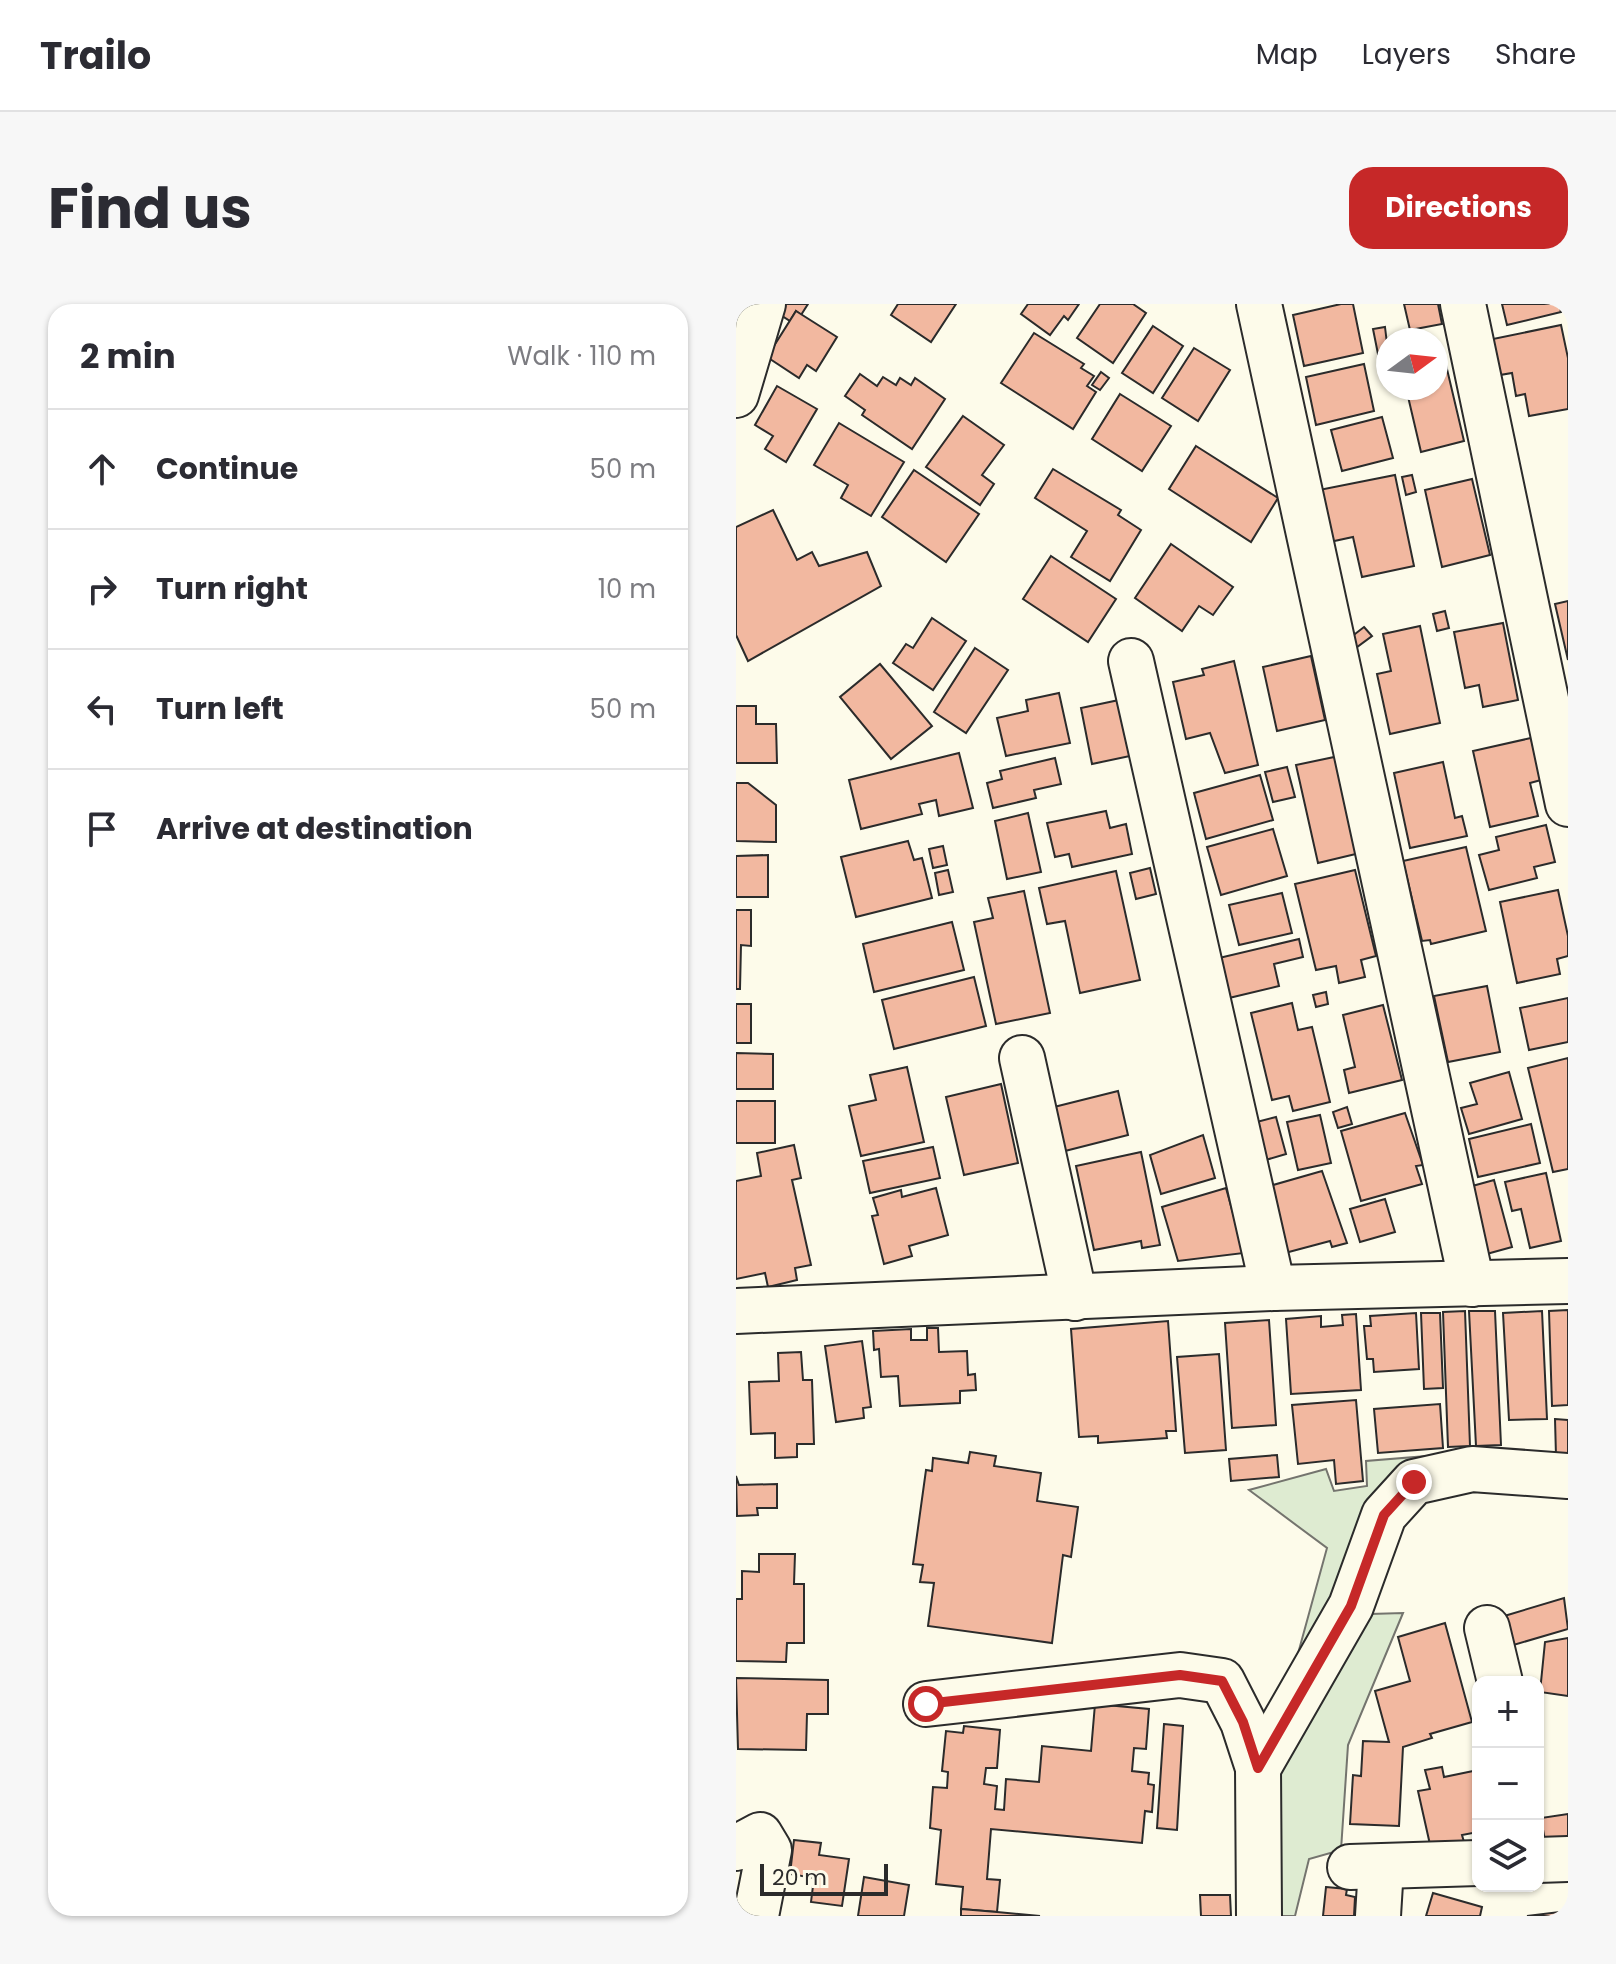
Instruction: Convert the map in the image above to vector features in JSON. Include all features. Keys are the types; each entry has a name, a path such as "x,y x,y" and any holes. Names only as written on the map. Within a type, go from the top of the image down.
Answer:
{"street":[{"path":"736,395 763,304"},
{"path":"1259,304 1472,1284"},
{"path":"1463,304 1568,804"},
{"path":"1131,661 1273,1288"},
{"path":"1022,1058 1075,1298"},
{"path":"736,1311 1273,1288 1568,1281"},
{"path":"1258,1768 1351,1606 1384,1515 1414,1482 1472,1469 1568,1476"},
{"path":"1487,1628 1499,1676"},
{"path":"926,1704 1180,1675 1222,1681 1243,1722 1258,1768 1259,1916"},
{"path":"736,1848 760,1835 769,1850 756,1916"},
{"path":"1544,1860 1568,1859"},
{"path":"1378,1916 1366,1867 1472,1863"}],"green space":[{"path":"1440,1455 1288,1690 1327,1548 1249,1490 1326,1469 1334,1491 1367,1486 1366,1461"},
{"path":"1403,1613 1348,1745 1341,1850 1309,1859 1295,1916 1278,1916 1277,1772 1370,1614"}],"building":[{"path":"781,304 808,304 801,315 796,311 790,321 776,312"},
{"path":"898,304 956,304 931,342 891,315"},
{"path":"1028,304 1079,304 1068,320 1064,316 1050,335 1021,314"},
{"path":"1100,304 1133,304 1146,313 1113,363 1077,338"},
{"path":"1353,304 1363,353 1304,366 1293,315"},
{"path":"1404,304 1438,304 1442,324 1410,328"},
{"path":"1502,304 1559,304 1561,312 1507,325"},
{"path":"796,311 837,337 816,371 807,365 799,378 767,357"},
{"path":"1561,325 1568,358 1568,409 1529,416 1525,394 1516,396 1512,373 1500,375 1493,339"},
{"path":"1153,326 1183,346 1153,393 1122,373"},
{"path":"1034,333 1084,364 1081,368 1094,376 1087,386 1096,392 1073,429 1001,383"},
{"path":"1194,348 1230,370 1198,421 1162,398"},
{"path":"1364,364 1374,411 1316,425 1306,377"},
{"path":"1101,372 1109,378 1100,390 1092,385"},
{"path":"1448,373 1464,441 1421,452 1409,400 1448,400"},
{"path":"860,374 877,386 883,377 896,385 900,378 911,385 915,378 945,399 912,449 862,415 865,410 845,396"},
{"path":"777,386 817,409 786,462 765,449 773,436 755,425"},
{"path":"1120,394 1171,426 1142,471 1092,439"},
{"path":"963,416 1004,445 982,475 994,484 980,505 926,467"},
{"path":"1382,417 1393,458 1342,471 1331,430"},
{"path":"839,423 904,462 871,516 841,498 848,485 814,465"},
{"path":"1196,446 1278,498 1251,542 1169,489"},
{"path":"1053,469 1121,510 1118,515 1141,530 1110,581 1071,557 1087,531 1035,498"},
{"path":"914,470 979,514 946,562 882,517"},
{"path":"1395,475 1414,566 1362,577 1353,537 1325,543 1314,491"},
{"path":"1412,475 1416,492 1406,495 1402,477"},
{"path":"1472,479 1490,555 1442,567 1425,490"},
{"path":"773,510 797,560 812,552 819,566 867,552 881,586 748,661 736,635 736,527"},
{"path":"1171,544 1233,587 1213,615 1199,606 1182,631 1135,598"},
{"path":"1051,556 1116,599 1088,642 1023,599"},
{"path":"1568,601 1568,660 1555,604"},
{"path":"1445,611 1449,628 1437,631 1433,614"},
{"path":"932,618 966,641 933,690 893,663 906,644 913,648"},
{"path":"1503,623 1518,700 1483,707 1479,685 1465,688 1454,632"},
{"path":"1420,626 1440,723 1390,734 1377,674 1391,671 1383,634"},
{"path":"1364,627 1372,636 1353,650 1346,641"},
{"path":"975,648 1008,670 966,733 934,712"},
{"path":"1311,656 1325,720 1277,731 1263,667"},
{"path":"1234,661 1258,765 1225,773 1210,733 1186,739 1173,682 1204,675 1202,669"},
{"path":"880,664 932,726 891,759 840,697"},
{"path":"1059,693 1070,743 1006,756 997,718 1028,711 1026,700"},
{"path":"1119,700 1130,756 1092,764 1081,708"},
{"path":"736,706 756,706 756,724 776,724 777,763 736,763"},
{"path":"1531,738 1541,780 1530,783 1538,816 1490,827 1473,751"},
{"path":"959,753 973,808 939,816 936,800 919,804 922,814 861,829 849,780"},
{"path":"1339,756 1360,853 1318,863 1296,765"},
{"path":"1055,758 1061,784 1034,790 1036,798 993,808 987,783 1002,779 1000,771"},
{"path":"1443,762 1455,818 1462,816 1467,836 1410,848 1394,773"},
{"path":"1287,767 1295,797 1273,802 1265,772"},
{"path":"1260,775 1273,820 1206,839 1194,793"},
{"path":"736,783 748,783 776,805 776,842 736,841"},
{"path":"1106,811 1110,828 1126,824 1132,854 1072,867 1069,854 1055,857 1047,823"},
{"path":"1028,813 1041,872 1007,879 995,821"},
{"path":"1546,825 1555,862 1534,867 1537,878 1489,890 1479,855 1499,850 1496,837"},
{"path":"1273,829 1287,876 1221,895 1207,847"},
{"path":"908,841 914,860 922,858 932,898 856,917 841,857"},
{"path":"943,846 947,865 933,868 929,849"},
{"path":"1466,847 1486,931 1431,944 1430,940 1422,941 1403,861"},
{"path":"768,855 768,897 736,897 736,856"},
{"path":"1150,868 1156,894 1136,899 1130,873"},
{"path":"948,870 953,892 939,895 935,873"},
{"path":"1355,870 1376,956 1361,960 1365,977 1339,983 1336,966 1316,970 1295,884"},
{"path":"1116,871 1140,980 1080,993 1065,921 1047,924 1039,888"},
{"path":"1558,890 1568,936 1568,956 1557,959 1560,974 1517,983 1500,902"},
{"path":"1024,891 1050,1013 996,1024 974,922 993,918 988,898"},
{"path":"1282,893 1292,933 1239,945 1229,905"},
{"path":"736,910 751,910 751,946 741,945 740,989 736,989"},
{"path":"952,922 964,970 874,992 863,944"},
{"path":"1299,939 1303,957 1274,964 1279,986 1229,998 1219,958"},
{"path":"974,977 986,1026 894,1049 882,1000"},
{"path":"1487,986 1500,1052 1448,1062 1434,996"},
{"path":"1326,992 1328,1004 1316,1007 1313,995"},
{"path":"1568,998 1568,1042 1529,1050 1520,1008"},
{"path":"1292,1003 1298,1030 1312,1027 1330,1102 1293,1111 1289,1096 1272,1100 1251,1013"},
{"path":"736,1004 751,1004 751,1043 736,1043"},
{"path":"1383,1005 1402,1080 1349,1093 1344,1070 1355,1067 1343,1015"},
{"path":"736,1053 773,1054 773,1089 736,1089"},
{"path":"1568,1058 1568,1169 1553,1172 1528,1068"},
{"path":"907,1067 924,1142 861,1156 849,1106 876,1100 870,1075"},
{"path":"1509,1072 1522,1119 1469,1134 1461,1108 1477,1104 1470,1083"},
{"path":"1001,1084 1018,1163 964,1175 946,1097"},
{"path":"1118,1091 1128,1135 1065,1151 1054,1107"},
{"path":"736,1101 775,1101 775,1143 736,1143"},
{"path":"1347,1107 1352,1124 1338,1128 1333,1112"},
{"path":"1405,1113 1423,1165 1416,1166 1422,1184 1361,1201 1341,1131"},
{"path":"1320,1115 1331,1163 1298,1170 1287,1122"},
{"path":"1276,1117 1286,1154 1259,1162 1249,1124"},
{"path":"1531,1124 1540,1163 1478,1177 1469,1139"},
{"path":"1203,1135 1215,1178 1161,1194 1150,1155"},
{"path":"794,1145 801,1178 792,1180 811,1265 795,1268 797,1280 768,1287 765,1273 736,1279 736,1181 761,1176 757,1153"},
{"path":"933,1147 940,1178 870,1193 863,1161"},
{"path":"1141,1152 1160,1245 1142,1248 1141,1241 1094,1250 1076,1166"},
{"path":"1322,1171 1347,1243 1332,1247 1330,1241 1285,1253 1266,1187"},
{"path":"1546,1173 1561,1241 1530,1248 1521,1209 1512,1211 1505,1182"},
{"path":"1494,1180 1512,1247 1483,1255 1465,1188"},
{"path":"936,1188 948,1235 909,1246 912,1256 884,1264 872,1216 878,1215 873,1198 901,1190 902,1197"},
{"path":"1226,1188 1244,1253 1178,1261 1162,1207"},
{"path":"1385,1199 1395,1232 1360,1242 1350,1209"},
{"path":"1568,1310 1568,1405 1552,1406 1549,1311"},
{"path":"1465,1311 1470,1446 1448,1447 1443,1312"},
{"path":"1469,1311 1495,1311 1501,1445 1476,1446"},
{"path":"1542,1311 1547,1419 1509,1420 1503,1313"},
{"path":"1416,1313 1419,1369 1374,1372 1373,1359 1367,1359 1364,1326 1371,1326 1370,1316"},
{"path":"1421,1313 1440,1313 1443,1388 1424,1389"},
{"path":"1356,1314 1361,1390 1291,1394 1286,1319 1321,1316 1321,1327 1343,1325 1342,1315"},
{"path":"1269,1320 1276,1425 1232,1428 1225,1323"},
{"path":"1168,1321 1176,1431 1166,1431 1167,1438 1098,1443 1098,1436 1079,1437 1071,1329"},
{"path":"927,1328 938,1328 939,1352 967,1351 968,1375 975,1374 976,1390 960,1391 960,1403 900,1406 898,1376 881,1377 879,1349 874,1350 873,1331 911,1329 911,1340 927,1340"},
{"path":"862,1341 871,1407 863,1408 864,1418 836,1422 825,1346"},
{"path":"801,1352 803,1380 812,1380 814,1444 797,1444 797,1457 775,1458 775,1433 751,1434 749,1382 779,1381 778,1353"},
{"path":"1219,1354 1226,1450 1185,1453 1177,1357"},
{"path":"1356,1400 1363,1481 1336,1484 1334,1460 1298,1464 1292,1405"},
{"path":"1440,1404 1443,1448 1378,1453 1374,1409"},
{"path":"1555,1419 1568,1420 1568,1457 1556,1456"},
{"path":"970,1452 996,1456 994,1466 1041,1473 1037,1501 1078,1507 1071,1557 1063,1555 1052,1643 928,1626 934,1583 920,1582 923,1565 913,1564 926,1470 932,1471 933,1458 968,1463"},
{"path":"1277,1455 1279,1477 1231,1481 1229,1459"},
{"path":"736,1476 739,1485 777,1484 777,1508 757,1508 758,1515 737,1516"},
{"path":"759,1554 795,1554 794,1584 804,1584 804,1643 787,1643 786,1662 736,1661 736,1599 742,1599 742,1571 759,1572"},
{"path":"1564,1598 1568,1629 1510,1646 1501,1617"},
{"path":"1445,1623 1472,1722 1430,1734 1432,1738 1403,1747 1399,1826 1350,1824 1353,1775 1361,1776 1363,1741 1389,1742 1375,1691 1410,1681 1398,1637"},
{"path":"1568,1638 1568,1696 1544,1693 1542,1676 1545,1642"},
{"path":"736,1678 828,1680 828,1714 807,1714 806,1750 738,1749"},
{"path":"1095,1704 1149,1709 1146,1749 1134,1748 1132,1771 1149,1773 1148,1784 1154,1785 1152,1812 1145,1811 1142,1843 991,1829 987,1879 1000,1880 997,1912 961,1909 963,1887 936,1884 941,1830 930,1828 933,1787 947,1788 948,1772 942,1771 946,1731 963,1733 964,1726 1000,1730 997,1768 986,1768 984,1784 997,1786 995,1809 1004,1810 1006,1779 1039,1782 1042,1746 1091,1751"},
{"path":"1164,1724 1183,1726 1177,1830 1157,1828"},
{"path":"1442,1767 1444,1777 1472,1771 1472,1833 1462,1835 1464,1842 1431,1849 1418,1791 1430,1789 1425,1770"},
{"path":"1568,1814 1568,1844 1546,1847 1544,1818"},
{"path":"794,1840 821,1843 819,1855 849,1859 842,1906 811,1902 814,1878 790,1874"},
{"path":"864,1877 909,1885 904,1916 858,1916"},
{"path":"1326,1887 1347,1889 1346,1895 1355,1897 1354,1916 1323,1916"},
{"path":"1433,1893 1482,1907 1480,1916 1426,1916"},
{"path":"1200,1895 1230,1895 1231,1916 1201,1916"},
{"path":"961,1909 997,1912 1040,1916 961,1916"},
{"path":"1568,1911 1568,1916 1527,1916"}],"route":[{"path":"926,1704 1180,1675 1222,1681 1243,1722 1258,1768 1351,1606 1384,1515 1414,1482"}]}
